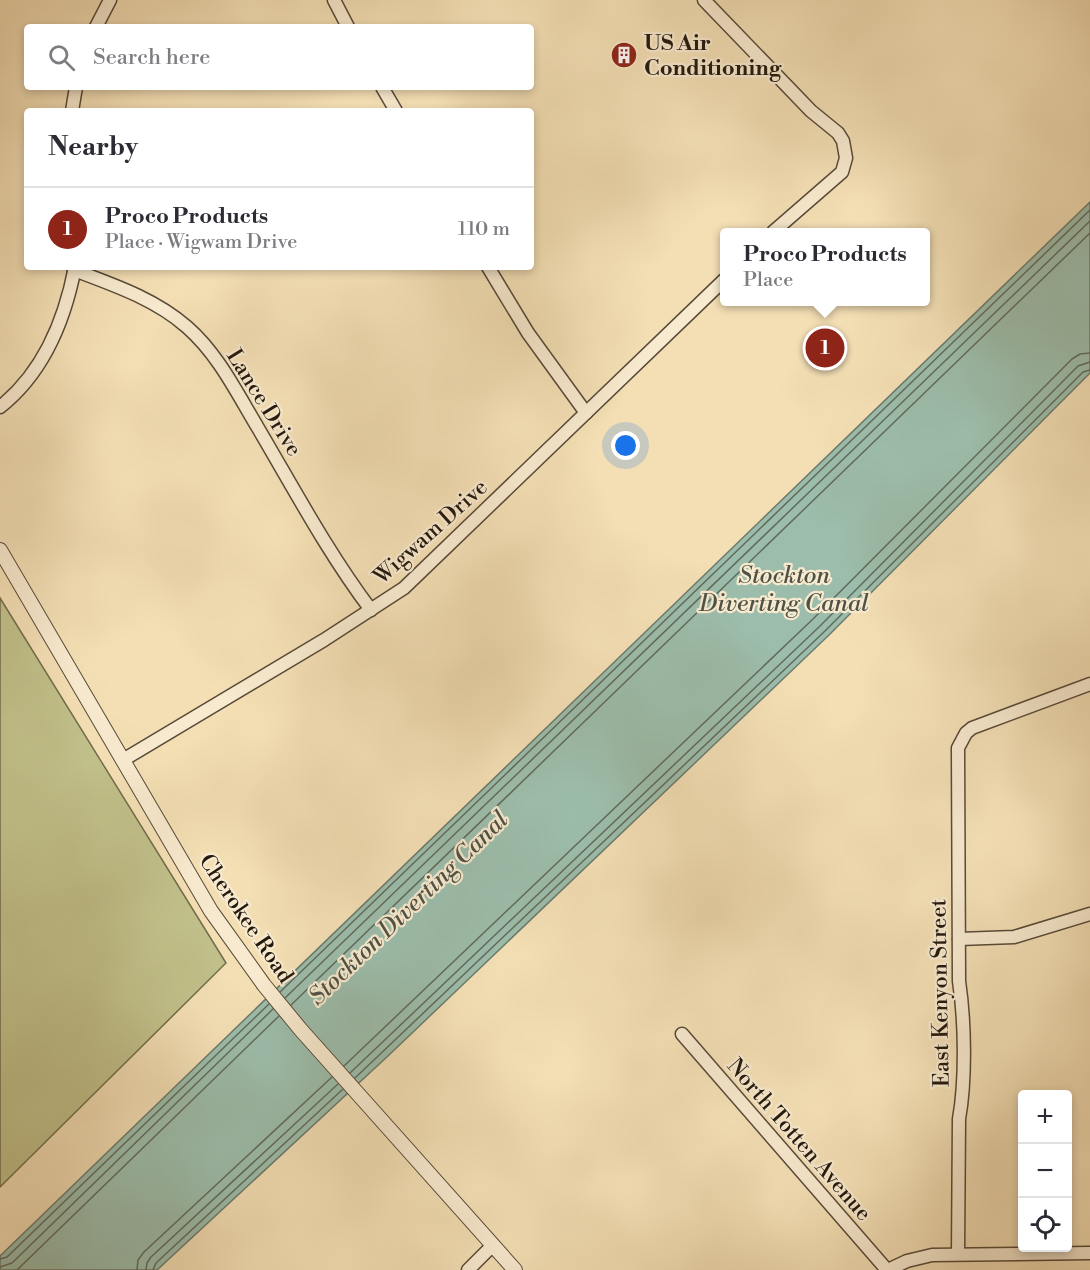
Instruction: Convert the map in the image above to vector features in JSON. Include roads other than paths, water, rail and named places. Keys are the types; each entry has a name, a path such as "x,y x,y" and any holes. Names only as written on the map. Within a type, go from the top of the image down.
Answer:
{"street":[{"path":"98,24 110,0"},
{"path":"334,0 346,24"},
{"path":"704,0 811,111 838,133 843,141 846,158 842,172 777,228"},
{"path":"72,108 76,90"},
{"path":"384,90 394,108"},
{"path":"0,407 11,398 39,362 56,332 66,307 75,270"},
{"name":"Lance Drive","path":"80,270 132,292 163,309 202,342 215,358 348,579 371,610"},
{"path":"490,270 528,333 586,412"},
{"name":"Wigwam Drive","path":"123,760 324,640 404,588 720,284"},
{"name":"Cherokee Road","path":"0,550 211,911 264,985 515,1270"},
{"name":"East Kenyon Street","path":"958,1254 962,1005 958,939 958,748 966,733 981,724 1090,684"},
{"path":"958,939 1014,937 1090,914"},
{"name":"North Totten Avenue","path":"682,1034 888,1270"},
{"path":"468,1270 493,1245"},
{"path":"888,1270 896,1265 932,1255 1090,1253"}],"water":[{"name":"Stockton Diverting Canal","path":"1090,202 1090,373 829,635 389,1055 157,1270 0,1270 0,1256"}],"place":[{"name":"US Air Conditioning","path":"624,55"},
{"name":"Proco Products","path":"825,348"}]}
